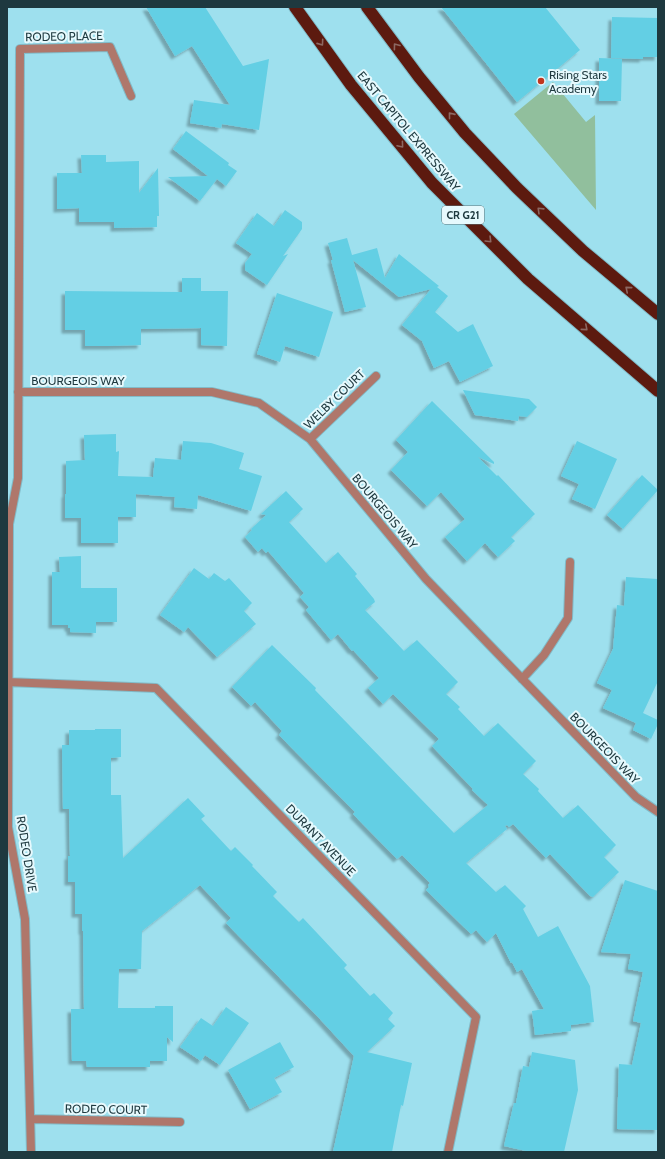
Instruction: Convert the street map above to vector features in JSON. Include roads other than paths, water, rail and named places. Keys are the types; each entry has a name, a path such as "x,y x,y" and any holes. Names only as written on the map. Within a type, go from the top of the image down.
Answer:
{"highway":[{"name":"EAST CAPITOL EXPRESSWAY","path":"295,7 351,85 432,183 528,279 658,391"},
{"path":"367,7 414,70 465,133 517,188 583,251 658,314"}],"street":[{"name":"RODEO PLACE","path":"18,392 20,49 110,47 131,96"},
{"name":"WELBY COURT","path":"310,439 376,376"},
{"name":"BOURGEOIS WAY","path":"18,392 212,392 258,403 310,439 426,579 636,797 658,812"},
{"name":"RODEO DRIVE","path":"18,392 18,478 9,524 8,828 25,918 31,1152"},
{"path":"522,679 544,655 568,618 570,562"},
{"name":"DURANT AVENUE","path":"8,682 156,688 476,1017 448,1152"},
{"name":"RODEO COURT","path":"31,1119 180,1122"}],"place":[{"name":"Rising Stars Academy","path":"541,81"}]}
